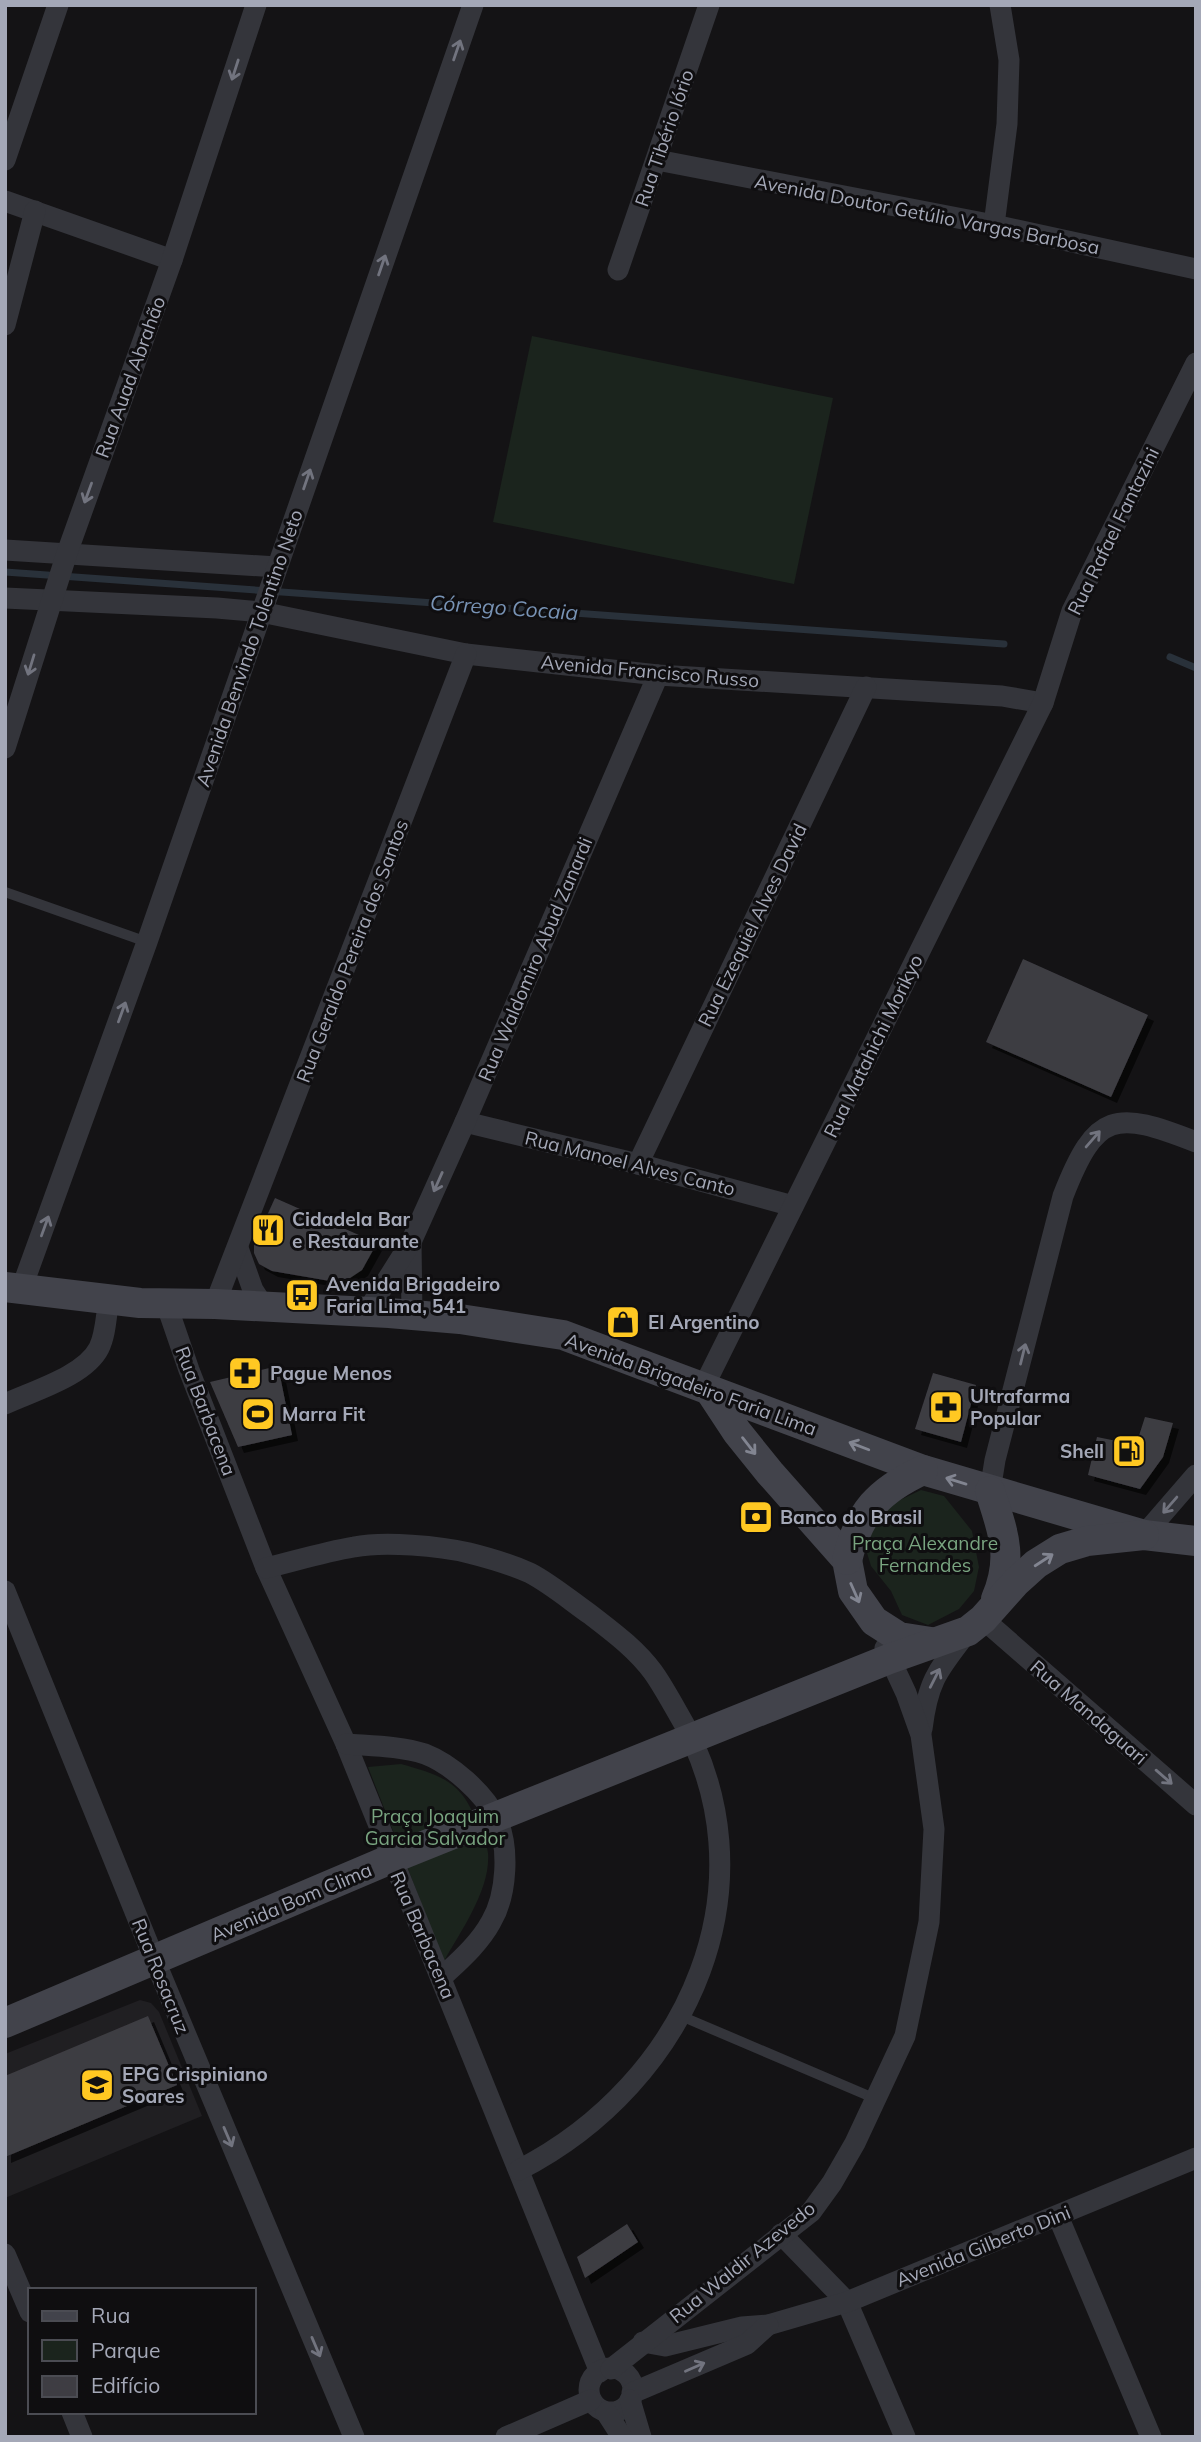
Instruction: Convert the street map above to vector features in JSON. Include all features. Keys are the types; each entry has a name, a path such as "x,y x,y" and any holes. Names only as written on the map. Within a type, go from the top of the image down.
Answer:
{"main road":[{"name":"Avenida Brigadeiro Faria Lima","path":"13,1289 166,1304 215,1304 412,1315 563,1335 923,1470 1144,1535 1196,1541"},
{"name":"Rua Waldir Azevedo","path":"706,1389 770,1473 847,1560 853,1591 874,1621"},
{"path":"847,1560 853,1536 864,1514 880,1495 923,1470"},
{"path":"982,1619 1003,1584 1007,1559 1005,1535 990,1491"},
{"name":"Avenida Bom Clima","path":"5,2023 391,1859 889,1659 951,1638 982,1619 1036,1564 1060,1549 1087,1541 1144,1535"},
{"path":"852,1675 869,1646 874,1621 899,1637 933,1642"}],"street":[{"path":"5,160 58,5"},
{"name":"Rua Auad Abrahão","path":"5,748 65,558 172,260 256,5"},
{"name":"Avenida Benvindo Tolentino Neto","path":"13,1289 147,942 473,5"},
{"name":"Rua Tibério Iório","path":"618,270 709,5"},
{"path":"994,225 1007,124 1009,60 1000,5"},
{"name":"Avenida Doutor Getúlio Vargas Barbosa","path":"657,160 994,225 1196,269"},
{"path":"5,201 172,260"},
{"path":"5,325 35,211"},
{"name":"Rua Rafael Fantazini","path":"1043,703 1072,611 1196,363"},
{"path":"5,550 65,558 275,571"},
{"name":"Avenida Francisco Russo","path":"5,598 53,594 262,608 466,654 658,675 1003,696 1043,703"},
{"name":"Rua Geraldo Pereira dos Santos","path":"215,1304 466,654"},
{"name":"Rua Waldomiro Abud Zanardi","path":"367,1312 411,1242 658,675"},
{"name":"Rua Ezequiel Alves David","path":"638,1164 866,687"},
{"name":"Rua Matahichi Morikyo","path":"706,1389 793,1206 1043,703"},
{"path":"990,1491 995,1461 1063,1196 1080,1156 1102,1130 1118,1122 1133,1121 1154,1125 1196,1142"},
{"name":"Rua Manoel Alves Canto","path":"465,1122 638,1164 793,1206"},
{"name":"Rua Waldomiro Abud Zanardi","path":"411,1242 412,1315"},
{"path":"237,1248 253,1290 264,1307"},
{"path":"5,1404 90,1362 102,1340 109,1299"},
{"name":"Rua Barbacena","path":"166,1304 266,1568 346,1744 519,2170 606,2370"},
{"path":"1144,1535 1196,1475"},
{"path":"266,1568 355,1546 401,1545 468,1553 530,1574 620,1637 653,1672 693,1738 717,1820 721,1879 713,1929 699,1976 681,2016 654,2059 621,2098 551,2154 519,2170"},
{"name":"Rua Rosacruz","path":"5,1591 155,1961 354,2437"},
{"name":"Rua Waldir Azevedo","path":"921,1735 931,1682 982,1619"},
{"name":"Rua Mandaguari","path":"982,1619 1196,1805"},
{"name":"Rua Waldir Azevedo","path":"606,2370 811,2212 832,2183 855,2143 905,2036 929,1922 934,1829 921,1735 906,1693 874,1621"},
{"path":"346,1744 392,1747 426,1755 469,1782 496,1818 506,1861 501,1893 492,1921 472,1948 441,1978"},
{"name":"Avenida Gilberto Dini","path":"643,2342 665,2346 742,2327 768,2325 847,2302 1196,2158"},
{"path":"1058,2216 1151,2437"},
{"path":"781,2234 847,2302 905,2437"},
{"path":"5,2254 28,2307"},
{"name":"Avenida Gilberto Dini","path":"631,2396 747,2344 768,2325"},
{"path":"622,2437 589,2392 593,2378 606,2370 625,2374 632,2386 631,2396 641,2437"},
{"path":"506,2437 599,2406 620,2410 631,2396"},
{"path":"73,2414 82,2437"}],"lane":[{"path":"5,891 147,942"},
{"path":"681,2016 876,2099"}],"shaded area":[{"name":"EPG Crispiniano Soares","path":"140,2000 151,2003 159,2012 202,2116 5,2198 5,2054"}],"green space":[{"path":"532,336 833,398 794,584 493,522"},
{"name":"Praça Alexandre Fernandes","path":"921,1490 944,1496 972,1531 979,1567 974,1591 959,1609 928,1625 902,1615 891,1591 871,1566 863,1540 881,1509"},
{"name":"Praça Joaquim Garcia Salvador","path":"401,1764 438,1776 457,1789 471,1809 488,1853 488,1867 480,1895 444,1961 368,1767"}],"building":[{"path":"1023,959 1148,1015 1111,1097 986,1042"},
{"path":"275,1198 377,1243 362,1270 350,1278 330,1281 272,1271 259,1264 254,1253 254,1244"},
{"path":"278,1366 292,1435 238,1447 210,1382"},
{"name":"Ultrafarma Popular","path":"933,1373 976,1385 961,1442 915,1429"},
{"name":"Shell","path":"1145,1417 1173,1423 1163,1457 1140,1489 1088,1475 1097,1437 1136,1445"},
{"path":"148,2016 177,2085 5,2157 5,2076"},
{"path":"627,2224 638,2242 585,2278 577,2257"}],"waterway":[{"name":"Córrego Cocaia","path":"5,572 1004,644"},
{"name":"Córrego Cocaia","path":"1170,657 1196,668"}],"place":[{"name":"Cidadela Bar e Restaurante","path":"268,1230"},
{"name":"Avenida Brigadeiro Faria Lima, 541","path":"302,1295"},
{"name":"El Argentino","path":"623,1322"},
{"name":"Pague Menos","path":"245,1373"},
{"name":"Ultrafarma Popular","path":"946,1407"},
{"name":"Marra Fit","path":"258,1414"},
{"name":"Shell","path":"1129,1451"},
{"name":"Banco do Brasil","path":"756,1517"},
{"name":"EPG Crispiniano Soares","path":"97,2085"}]}
